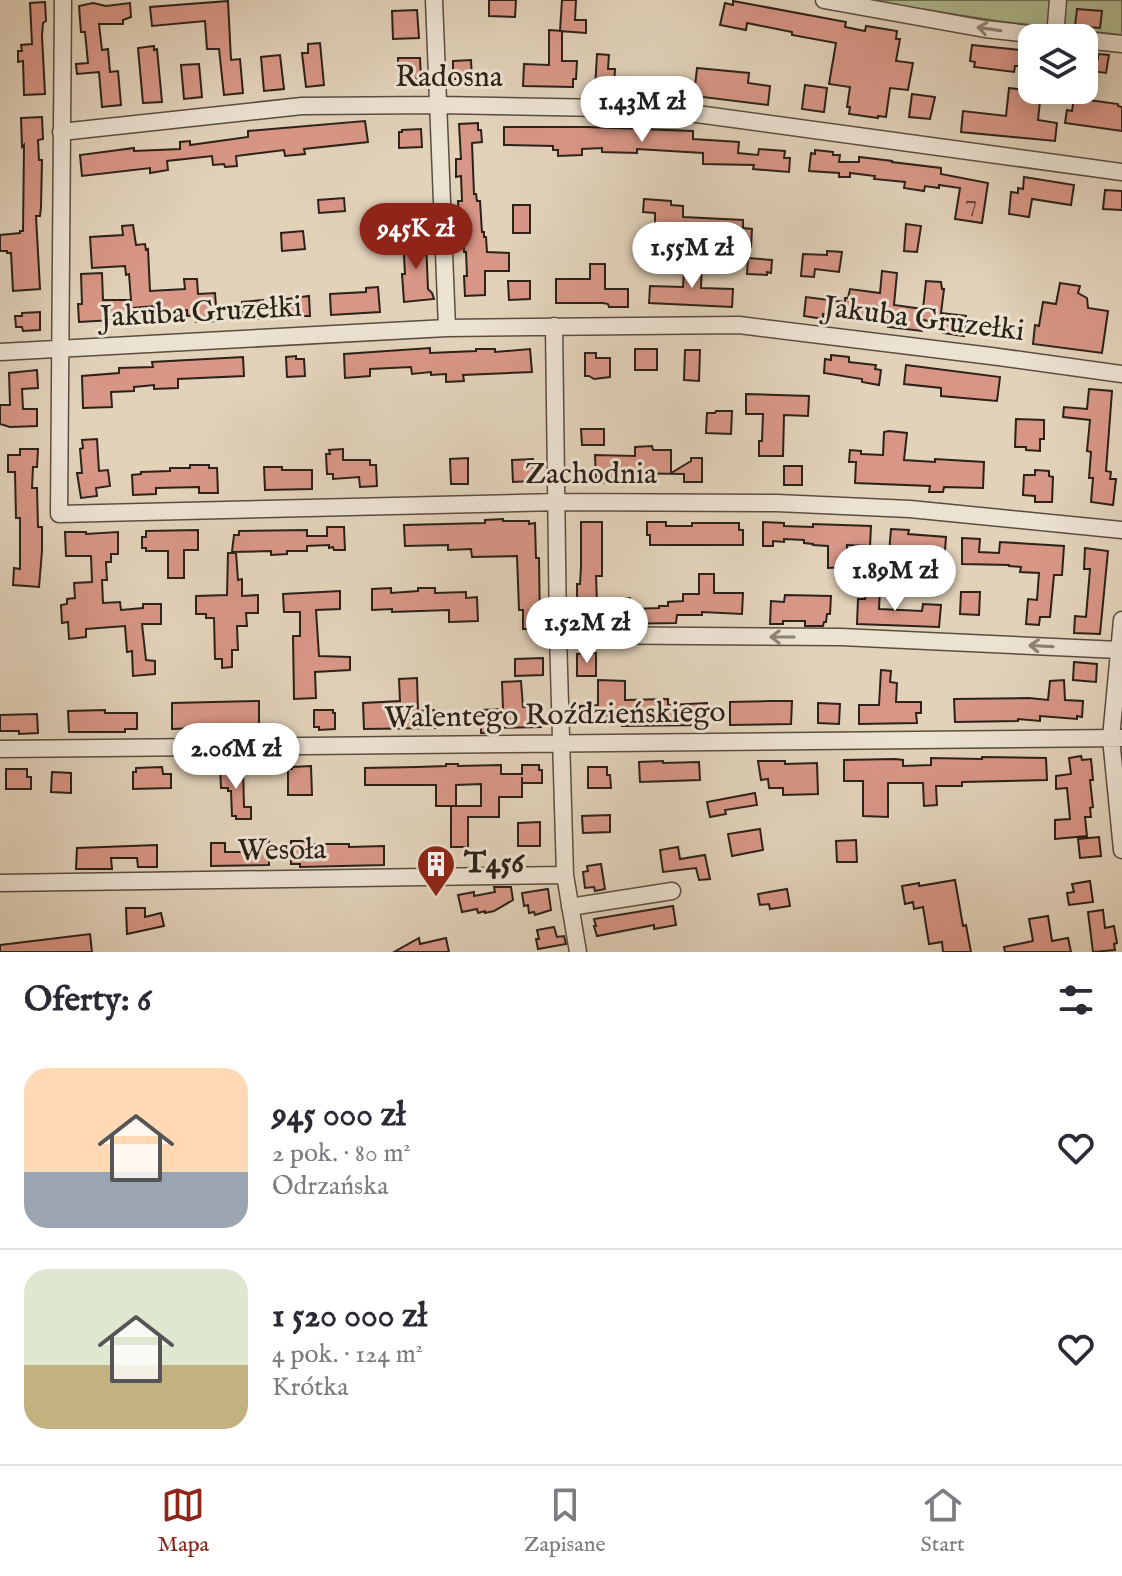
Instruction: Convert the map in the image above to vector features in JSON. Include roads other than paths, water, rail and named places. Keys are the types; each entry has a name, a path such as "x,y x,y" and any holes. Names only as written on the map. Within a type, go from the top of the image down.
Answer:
{"street":[{"path":"60,349 63,0"},
{"path":"434,0 447,328"},
{"path":"824,0 1018,33"},
{"path":"1058,0 1059,24"},
{"path":"1098,41 1122,44"},
{"name":"Radosna","path":"61,132 302,106 660,109 1122,172"},
{"name":"Jakuba Gruzełki","path":"0,352 447,328 739,325 1122,374"},
{"path":"554,326 565,875 578,952"},
{"name":"Zachodnia","path":"60,349 59,514 557,502 777,503 910,509 1122,530"},
{"path":"1122,620 1117,738 1122,850"},
{"path":"558,635 841,637 1119,650"},
{"name":"Walentego Roździeńskiego","path":"0,749 1117,738"},
{"name":"Wesoła","path":"0,883 565,875"},
{"path":"570,907 672,891"}],"place":[{"name":"T456","path":"436,898"}]}
